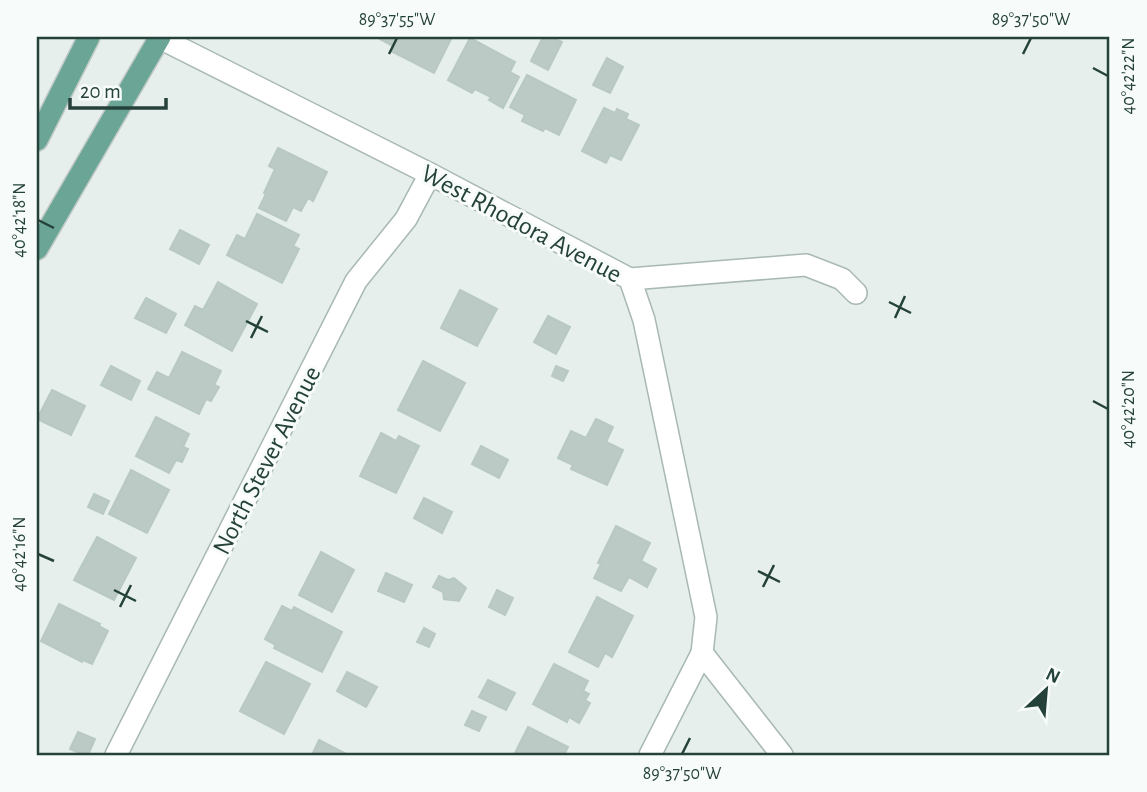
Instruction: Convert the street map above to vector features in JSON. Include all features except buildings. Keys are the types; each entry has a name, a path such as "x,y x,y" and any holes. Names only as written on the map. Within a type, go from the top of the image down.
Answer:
{"main road":[{"path":"37,140 89,37"},
{"path":"38,243 159,37"}],"street":[{"name":"West Rhodora Avenue","path":"159,37 430,173 631,279 643,320 706,617 702,653 650,755"},
{"name":"North Stever Avenue","path":"116,755 356,281 406,219 430,173"},
{"path":"631,279 806,265 842,279 856,293"},
{"path":"702,653 782,755"}]}
